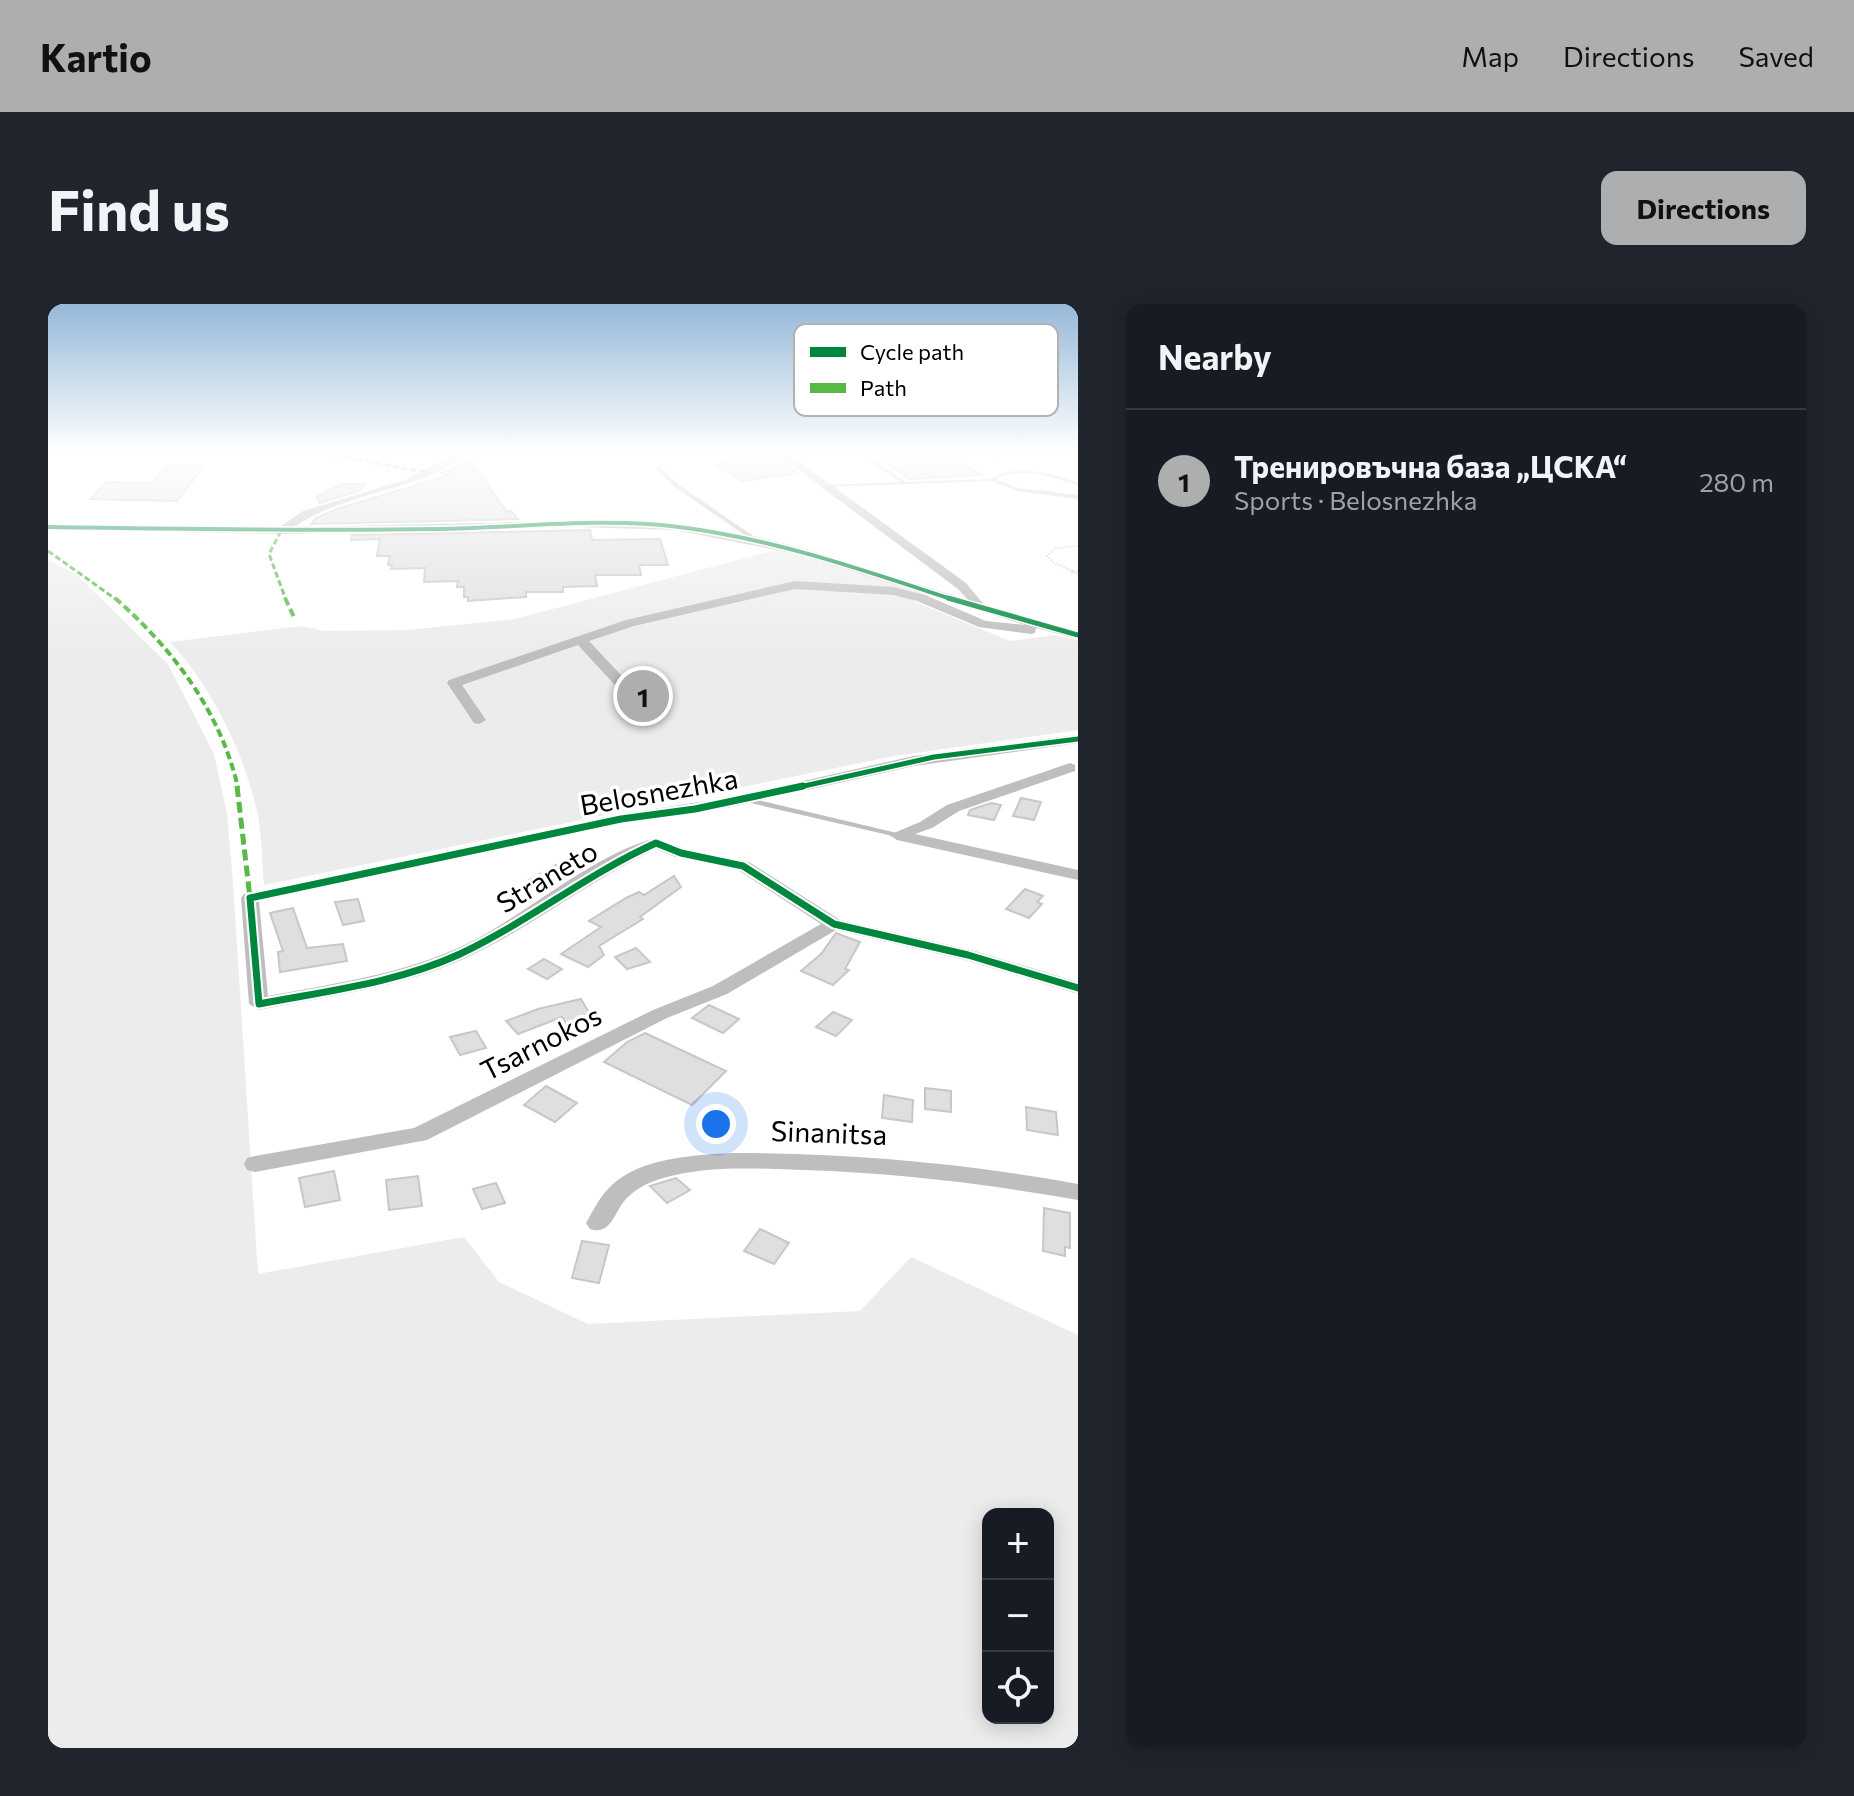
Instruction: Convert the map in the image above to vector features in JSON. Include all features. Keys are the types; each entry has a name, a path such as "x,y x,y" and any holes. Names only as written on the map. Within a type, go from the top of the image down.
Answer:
{"street":[{"path":"281,531 296,520"},
{"path":"871,520 962,586 979,606"},
{"path":"48,527 281,531 607,525 685,528 754,539 860,567 1050,629 1078,635"},
{"path":"479,720 454,683 630,623 795,585 894,591 996,627 1050,629"},
{"path":"581,641 629,692"},
{"name":"Belosnezhka","path":"259,1004 250,898 621,819 661,816 745,799 915,761 1078,739"},
{"path":"897,835 926,825 953,808 1075,769"},
{"path":"661,816 656,843 681,853 743,866 834,924 968,955 1078,988"},
{"path":"897,835 1078,875"},
{"name":"Straneto","path":"259,1004 399,973 457,956 612,863 656,843"},
{"name":"Tsarnokos","path":"255,1164 419,1135 660,1014 720,990 834,924"},
{"name":"Sinanitsa","path":"598,1223 620,1190 655,1172 684,1164 727,1160 895,1165 968,1172 1078,1192"}],"lane":[{"path":"727,520 754,539"},
{"path":"745,799 897,835"}],"path":[{"path":"1055,544 1060,547"},
{"path":"1078,546 1060,547 1047,556 1054,563 1078,573"}],"shaded area":[{"path":"779,549 933,595 913,601 1010,641 1055,635 1078,640 1078,730 894,756 264,885 259,820 243,766 212,699 170,642 302,626 324,631 407,630 515,619"},
{"path":"48,560 77,575 168,664 214,754 227,813 233,883 258,1274 464,1237 499,1282 588,1324 860,1311 911,1257 1078,1335 1078,1748 48,1748"}],"building":[{"path":"314,520 461,520 311,524"},
{"path":"590,530 592,540 660,539 668,565 639,565 641,575 595,575 597,586 563,587 563,592 526,592 526,597 468,601 468,597 464,597 464,587 457,587 458,581 424,582 425,568 391,569 392,565 388,565 390,556 377,556 380,539 351,540 352,535"},
{"path":"1021,798 1041,802 1034,820 1013,816"},
{"path":"991,803 1001,805 994,820 968,815 970,810"},
{"path":"556,865 574,874 547,889 529,880"},
{"path":"674,876 681,887 640,917 643,919 599,946 604,955 588,967 561,954 601,927 589,921 626,898 639,892 644,895"},
{"path":"1025,889 1043,896 1037,902 1042,904 1029,918 1006,909"},
{"path":"358,899 364,921 343,925 335,902"},
{"path":"293,908 307,948 343,944 347,961 280,972 278,952 283,951 270,913"},
{"path":"836,933 860,942 845,969 849,970 833,985 801,971 821,954"},
{"path":"636,948 650,962 627,969 615,957"},
{"path":"544,959 562,969 547,979 528,969"},
{"path":"581,999 593,1019 567,1025 562,1017 518,1034 506,1021 538,1009"},
{"path":"709,1005 739,1019 723,1033 692,1018"},
{"path":"833,1012 852,1020 836,1036 816,1027"},
{"path":"476,1031 486,1048 460,1055 450,1037"},
{"path":"645,1033 726,1071 692,1105 604,1062 627,1042"},
{"path":"546,1086 577,1103 555,1122 524,1105"},
{"path":"925,1088 951,1091 951,1112 925,1109"},
{"path":"884,1095 913,1100 912,1122 882,1118"},
{"path":"1026,1107 1056,1112 1058,1135 1027,1130"},
{"path":"334,1171 340,1200 305,1207 299,1178"},
{"path":"418,1176 422,1206 389,1210 386,1180"},
{"path":"676,1178 690,1190 667,1203 650,1186"},
{"path":"496,1183 505,1203 482,1209 473,1189"},
{"path":"1044,1208 1070,1213 1070,1248 1065,1247 1065,1256 1043,1251"},
{"path":"760,1229 789,1243 774,1264 744,1251"},
{"path":"582,1241 609,1245 599,1283 572,1278"}],"marked path":[{"path":"281,531 269,554 295,619"},
{"path":"48,551 77,569 132,613 180,667 200,696 217,727 235,776 250,898"}],"cycle path":[{"path":"48,527 248,530 447,529 576,524 674,527 801,551 985,610 1078,635"},
{"path":"1078,739 914,761 732,802 621,819 250,898 259,1004 388,978 438,963 485,941 605,868 656,843 681,853 743,866 834,924 968,955 1078,988"}],"place":[{"name":"Тренировъчна база „ЦСКА“","path":"643,696"}]}
